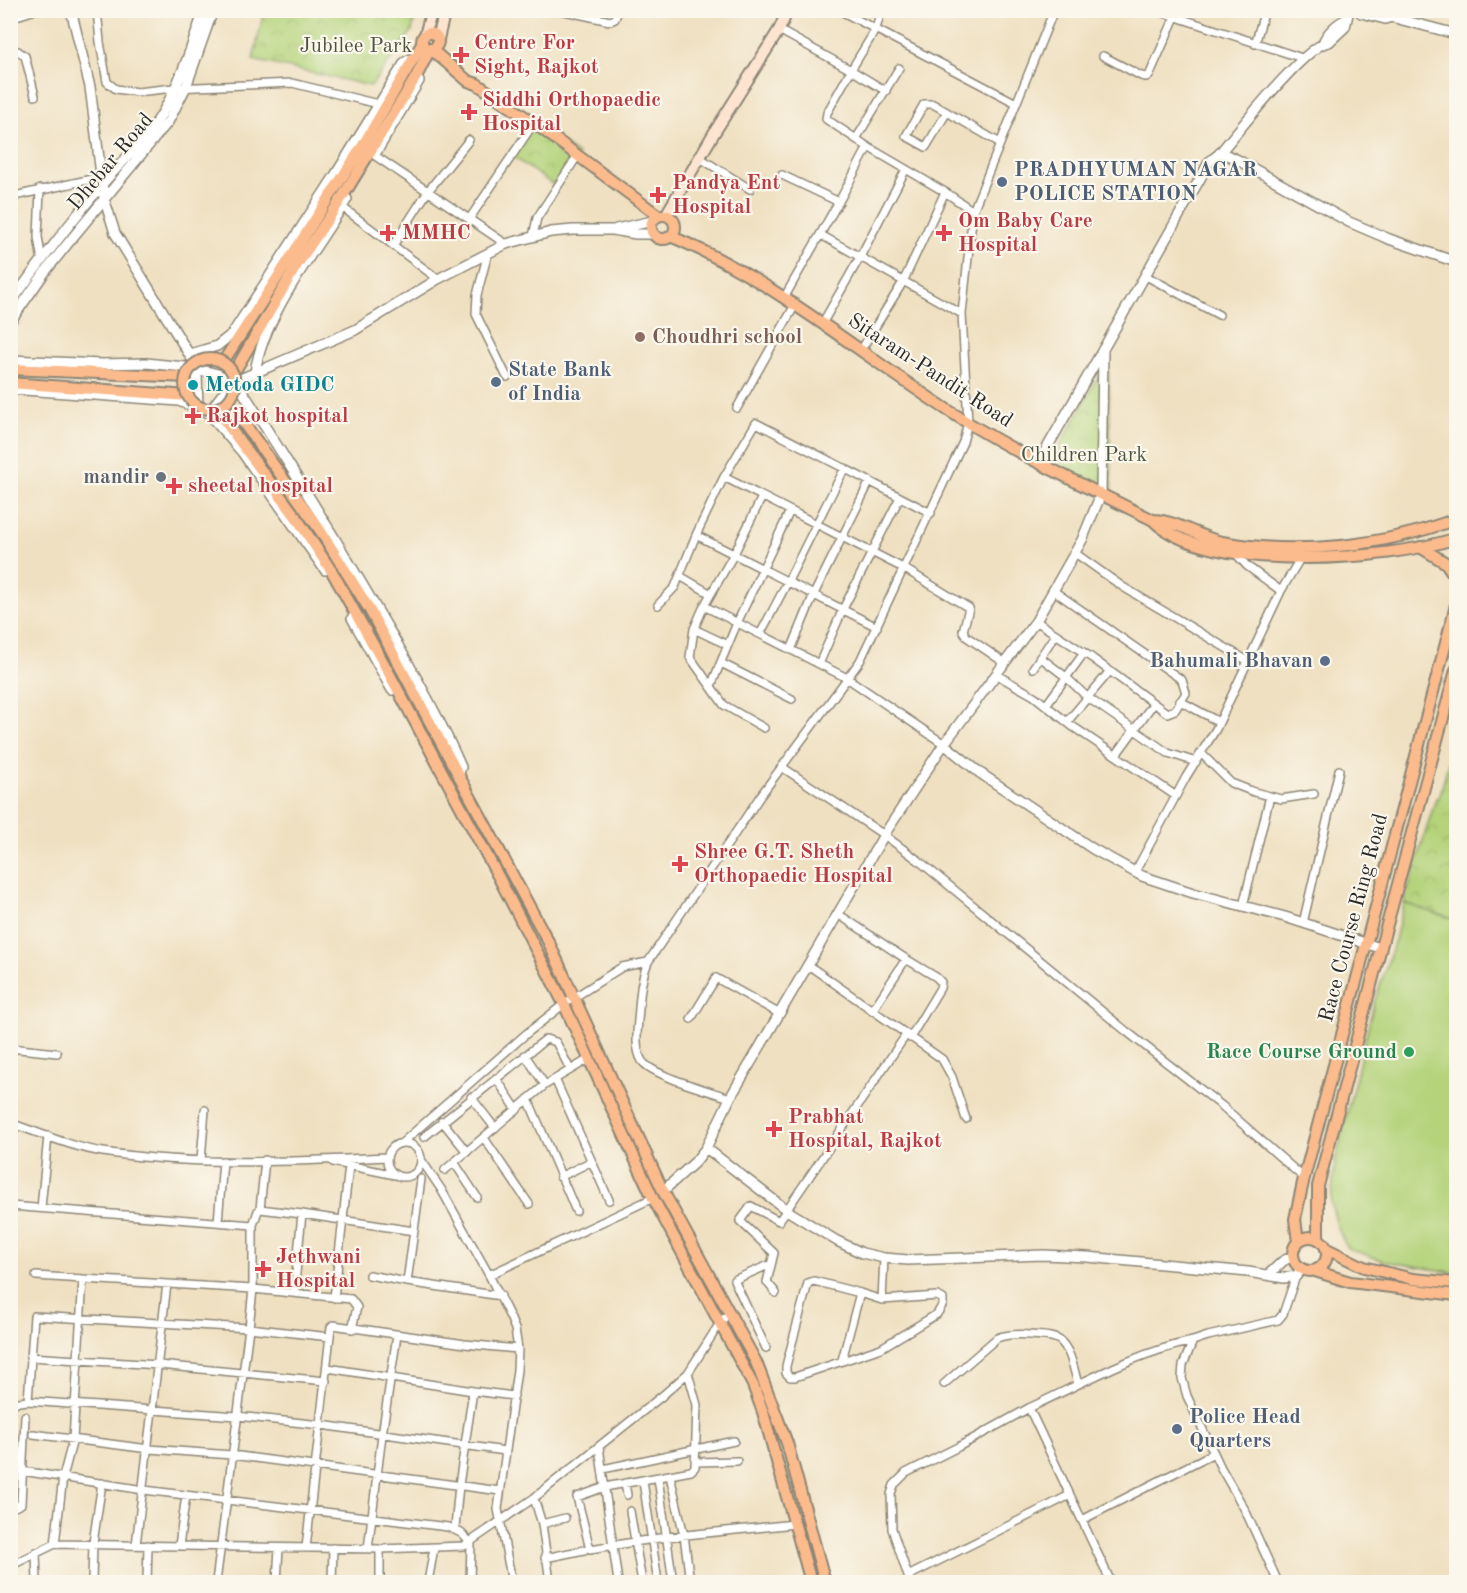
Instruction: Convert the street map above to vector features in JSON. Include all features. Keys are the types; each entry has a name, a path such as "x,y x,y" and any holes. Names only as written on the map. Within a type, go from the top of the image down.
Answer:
{"main road":[{"path":"432,10 431,44 468,81 477,84 534,123 659,217 672,219 673,231 663,238 654,234 651,227 659,217 700,158 779,30 788,10"},
{"path":"232,378 297,265 338,204 419,60 431,44 445,10"},
{"path":"223,362 411,74"},
{"name":"Sitaram-Pandit Road","path":"673,231 795,305 925,396 968,423 1153,520 1163,520 1207,539 1301,553 1406,534 1456,519"},
{"path":"212,411 228,401 235,388 223,362 209,359 190,370 186,377 186,389 189,396 200,406 212,411 296,517 334,575 446,780 564,1004 653,1198 753,1385 811,1582"},
{"path":"10,369 186,377"},
{"path":"10,383 189,396"},
{"path":"228,401 344,568 458,772 549,943 663,1191 731,1312 768,1389 787,1443 825,1582"},
{"path":"1153,520 1160,527 1189,541 1236,554 1372,554 1420,547 1456,538"},
{"path":"1420,547 1446,563 1456,578"},
{"name":"Race Course Ring Road","path":"1298,1242 1295,1219 1304,1178 1456,605"},
{"name":"Race Course Ring Road","path":"1318,1238 1318,1186 1456,670"},
{"path":"1456,1283 1413,1279 1364,1267 1327,1249 1318,1238 1307,1237 1298,1242 1293,1256 1299,1273 1315,1271 1350,1282 1456,1295"},
{"path":"1315,1271 1324,1265 1328,1254 1327,1249"}],"street":[{"path":"10,16 32,10"},
{"path":"71,10 90,87 104,198 115,233 190,354 197,372 198,410"},
{"path":"97,10 107,82 116,89 137,92 186,87 292,83 378,104"},
{"name":"Dhebar Road","path":"10,304 101,181 152,129 174,88 204,10"},
{"name":"Dhebar Road","path":"10,322 45,272 104,198 156,139 172,115 186,87 213,10"},
{"path":"561,10 610,21 615,19 618,10"},
{"path":"839,10 1016,104"},
{"path":"881,10 876,29 827,113 826,119 973,211"},
{"path":"730,1098 655,1071 643,1062 639,1054 637,1038 642,976 648,962 782,767 860,661 963,442 968,423 962,314 973,211 1054,10"},
{"path":"1155,10 1302,58"},
{"path":"1255,44 1265,10"},
{"path":"1359,10 1385,19 1391,17 1455,31"},
{"path":"1380,10 1391,17"},
{"path":"1039,462 1209,162 1219,154 1302,58 1323,43 1325,38 1348,15"},
{"path":"1103,56 1141,76 1149,76 1175,17"},
{"path":"779,30 886,91"},
{"path":"10,52 18,51 25,56 35,96"},
{"path":"190,354 217,346 232,334 336,174 405,62 419,60 424,72 342,207 298,274 258,351 255,373"},
{"path":"856,139 898,68"},
{"path":"947,112 926,147 906,136 924,104 933,104 947,112 1000,143"},
{"path":"470,218 534,123"},
{"path":"394,244 428,191 470,140"},
{"path":"784,298 868,147"},
{"path":"374,154 506,244"},
{"path":"1219,154 1236,159 1349,222 1456,262"},
{"path":"533,236 537,218 578,155"},
{"path":"700,158 750,189"},
{"path":"822,324 906,169"},
{"path":"782,175 839,202"},
{"path":"10,197 40,189 101,181"},
{"path":"40,189 38,237 42,261"},
{"path":"861,350 903,282 945,192"},
{"path":"342,207 438,279"},
{"path":"613,230 659,217"},
{"path":"10,360 101,364 146,363 185,367 197,372 232,378 255,373 355,330 438,279 506,244 562,231 613,230 654,234"},
{"path":"821,235 962,314"},
{"path":"488,253 477,295 476,314 507,377"},
{"path":"1146,276 1219,315"},
{"path":"737,408 795,305"},
{"path":"663,1191 706,1148 730,1098 884,835 944,744 1036,621 1089,527 1101,494 1104,435 1103,349"},
{"path":"10,389 178,401 198,410 212,411 232,378"},
{"path":"232,378 347,557 404,655 453,747 462,767 458,772"},
{"path":"658,605 675,586 724,477 756,423 931,513"},
{"path":"760,634 789,582 815,524 845,468"},
{"path":"724,477 905,569 969,608 963,631 967,638 1005,663"},
{"path":"791,650 814,594 870,481"},
{"path":"762,497 734,554 704,606 694,629 690,657 724,705 765,728"},
{"path":"819,664 843,609 900,497"},
{"path":"711,686 737,623 790,511"},
{"path":"696,535 877,627"},
{"path":"1075,553 1123,587 1248,661"},
{"path":"1135,872 1219,722 1301,553"},
{"path":"1236,554 1247,566 1281,591"},
{"path":"680,576 711,594"},
{"path":"1036,621 1167,713 1175,710 1185,693 1182,680 1054,591"},
{"path":"704,606 848,678 1024,803 1093,849 1135,872 1193,893 1303,923 1380,948"},
{"path":"694,629 728,645"},
{"path":"1033,668 1055,635"},
{"path":"1046,705 1084,653"},
{"path":"1040,657 1087,697 1168,753 1196,762"},
{"path":"721,663 792,699"},
{"path":"1067,722 1110,671"},
{"path":"997,675 1034,696 1067,722 1176,796"},
{"path":"1180,701 1219,722"},
{"path":"1116,755 1153,704"},
{"path":"1201,753 1231,783 1281,799 1314,794"},
{"path":"782,767 884,835 966,898 1117,1024 1222,1106 1304,1178"},
{"path":"1303,923 1340,770"},
{"path":"1243,906 1270,796"},
{"path":"776,1293 767,1282 774,1253 740,1221 751,1206 779,1221 908,1036 940,988 941,982 838,914"},
{"path":"872,1011 906,959"},
{"path":"396,1176 388,1166 387,1156 393,1147 403,1142 526,1034 574,997 622,967 648,962"},
{"path":"808,965 942,1059 948,1066 966,1119"},
{"path":"691,1019 716,978 780,1014"},
{"path":"424,1137 546,1039 556,1042 570,1069"},
{"path":"10,1048 57,1053"},
{"path":"525,1055 545,1085"},
{"path":"445,1170 545,1085 589,1059"},
{"path":"496,1077 517,1110"},
{"path":"555,1079 590,1162 609,1200"},
{"path":"471,1097 495,1128"},
{"path":"528,1100 576,1211"},
{"path":"201,1160 205,1110"},
{"path":"442,1121 467,1152"},
{"path":"10,1123 80,1147 103,1152 223,1161 387,1156"},
{"path":"41,1208 48,1136"},
{"path":"484,1138 529,1204"},
{"path":"403,1142 418,1148 422,1161 441,1189 501,1296 515,1329 518,1370 498,1509 512,1582"},
{"path":"706,1148 788,1210 845,1245 862,1253 884,1258 908,1260 1043,1255 1168,1264 1284,1278 1299,1273"},
{"path":"322,1159 403,1178 417,1177 441,1189"},
{"path":"216,1582 249,1328 253,1288 253,1225 260,1209 265,1160"},
{"path":"218,1222 223,1161"},
{"path":"407,1282 414,1231 417,1177 422,1161"},
{"path":"454,1162 477,1197"},
{"path":"560,1177 590,1162"},
{"path":"334,1298 349,1166"},
{"path":"489,1275 653,1198"},
{"path":"10,1206 253,1225"},
{"path":"260,1209 414,1231"},
{"path":"294,1293 302,1214"},
{"path":"1268,1275 1282,1261 1293,1256"},
{"path":"882,1300 884,1258"},
{"path":"766,1348 734,1280 771,1264"},
{"path":"1070,1495 909,1579 892,1528 891,1494 898,1479 1029,1408 1138,1356 1166,1346 1278,1320 1283,1314 1299,1273"},
{"path":"369,1275 501,1296"},
{"path":"36,1276 253,1288 351,1299 357,1306 352,1329"},
{"path":"55,1544 63,1477 73,1439 83,1279"},
{"path":"814,1281 860,1293 882,1300 937,1296 942,1299 943,1304 937,1314 881,1348 790,1377 786,1373 808,1283 814,1281"},
{"path":"136,1545 167,1284"},
{"path":"842,1360 860,1293"},
{"path":"10,1566 55,1544 380,1549 456,1547 471,1543 534,1498 688,1372 720,1323 731,1312"},
{"path":"28,1401 33,1316 249,1328 330,1337"},
{"path":"306,1548 333,1325 518,1349"},
{"path":"944,1384 997,1338 1022,1334 1047,1336 1058,1340 1069,1357 1078,1384"},
{"path":"368,1549 397,1335"},
{"path":"1193,1341 1183,1365 1182,1378 1187,1396 1245,1510 1278,1582"},
{"path":"30,1358 159,1365 326,1381"},
{"path":"328,1368 514,1396"},
{"path":"688,1372 696,1405 696,1462 691,1471 605,1487 577,1497 590,1549 666,1537 795,1524"},
{"path":"455,1528 473,1391"},
{"path":"10,1403 28,1401 237,1416 321,1425 505,1451"},
{"path":"1029,1408 1111,1582"},
{"path":"10,1509 21,1504 25,1416"},
{"path":"33,1434 149,1449 232,1455 500,1491"},
{"path":"603,1469 734,1441"},
{"path":"599,1446 618,1582"},
{"path":"1082,1520 1214,1453"},
{"path":"696,1462 737,1461"},
{"path":"22,1471 144,1490 373,1516 455,1528 471,1543 470,1582"},
{"path":"670,1476 684,1535 690,1582"},
{"path":"658,1478 673,1582"},
{"path":"643,1481 658,1582"},
{"path":"92,1582 93,1543 102,1483"},
{"path":"625,1483 627,1495"},
{"path":"179,1546 186,1495"},
{"path":"534,1498 542,1524 550,1582"},
{"path":"630,1511 642,1582"},
{"path":"542,1524 565,1518"},
{"path":"147,1582 148,1545"},
{"path":"278,1582 279,1548"},
{"path":"332,1582 333,1548"},
{"path":"428,1582 434,1548"},
{"path":"380,1549 380,1582"},
{"path":"546,1558 584,1550"},
{"path":"36,1552 37,1582"}],"green space":[{"name":"Jubilee Park","path":"264,10 416,11 412,31 371,86 253,60"},
{"path":"534,123 578,155 555,186 512,156"},
{"name":"Children Park","path":"1108,359 1112,499 1049,466"},
{"path":"1456,735 1456,920 1404,903 1436,798 1439,798"},
{"name":"Race Course Ground","path":"1404,903 1456,920 1456,1273 1384,1261 1347,1248 1337,1226 1331,1202 1335,1162 1374,1003 1395,940"}],"place":[{"name":"Centre For Sight, Rajkot","path":"461,55"},
{"name":"Siddhi Orthopaedic Hospital","path":"469,112"},
{"name":"PRADHYUMAN NAGAR POLICE STATION","path":"1002,182"},
{"name":"Pandya Ent Hospital","path":"658,195"},
{"name":"MMHC","path":"388,233"},
{"name":"Om Baby Care Hospital","path":"944,233"},
{"name":"Choudhri school","path":"640,337"},
{"name":"State Bank of India","path":"496,382"},
{"name":"Metoda GIDC","path":"193,385"},
{"name":"Rajkot hospital","path":"193,416"},
{"name":"mandir","path":"161,477"},
{"name":"sheetal hospital","path":"174,486"},
{"name":"Bahumali Bhavan","path":"1325,661"},
{"name":"Shree G.T. Sheth Orthopaedic Hospital","path":"680,864"},
{"name":"Race Course Ground","path":"1409,1052"},
{"name":"Prabhat Hospital, Rajkot","path":"774,1129"},
{"name":"Jethwani Hospital","path":"263,1269"},
{"name":"Police Head Quarters","path":"1177,1429"}]}
